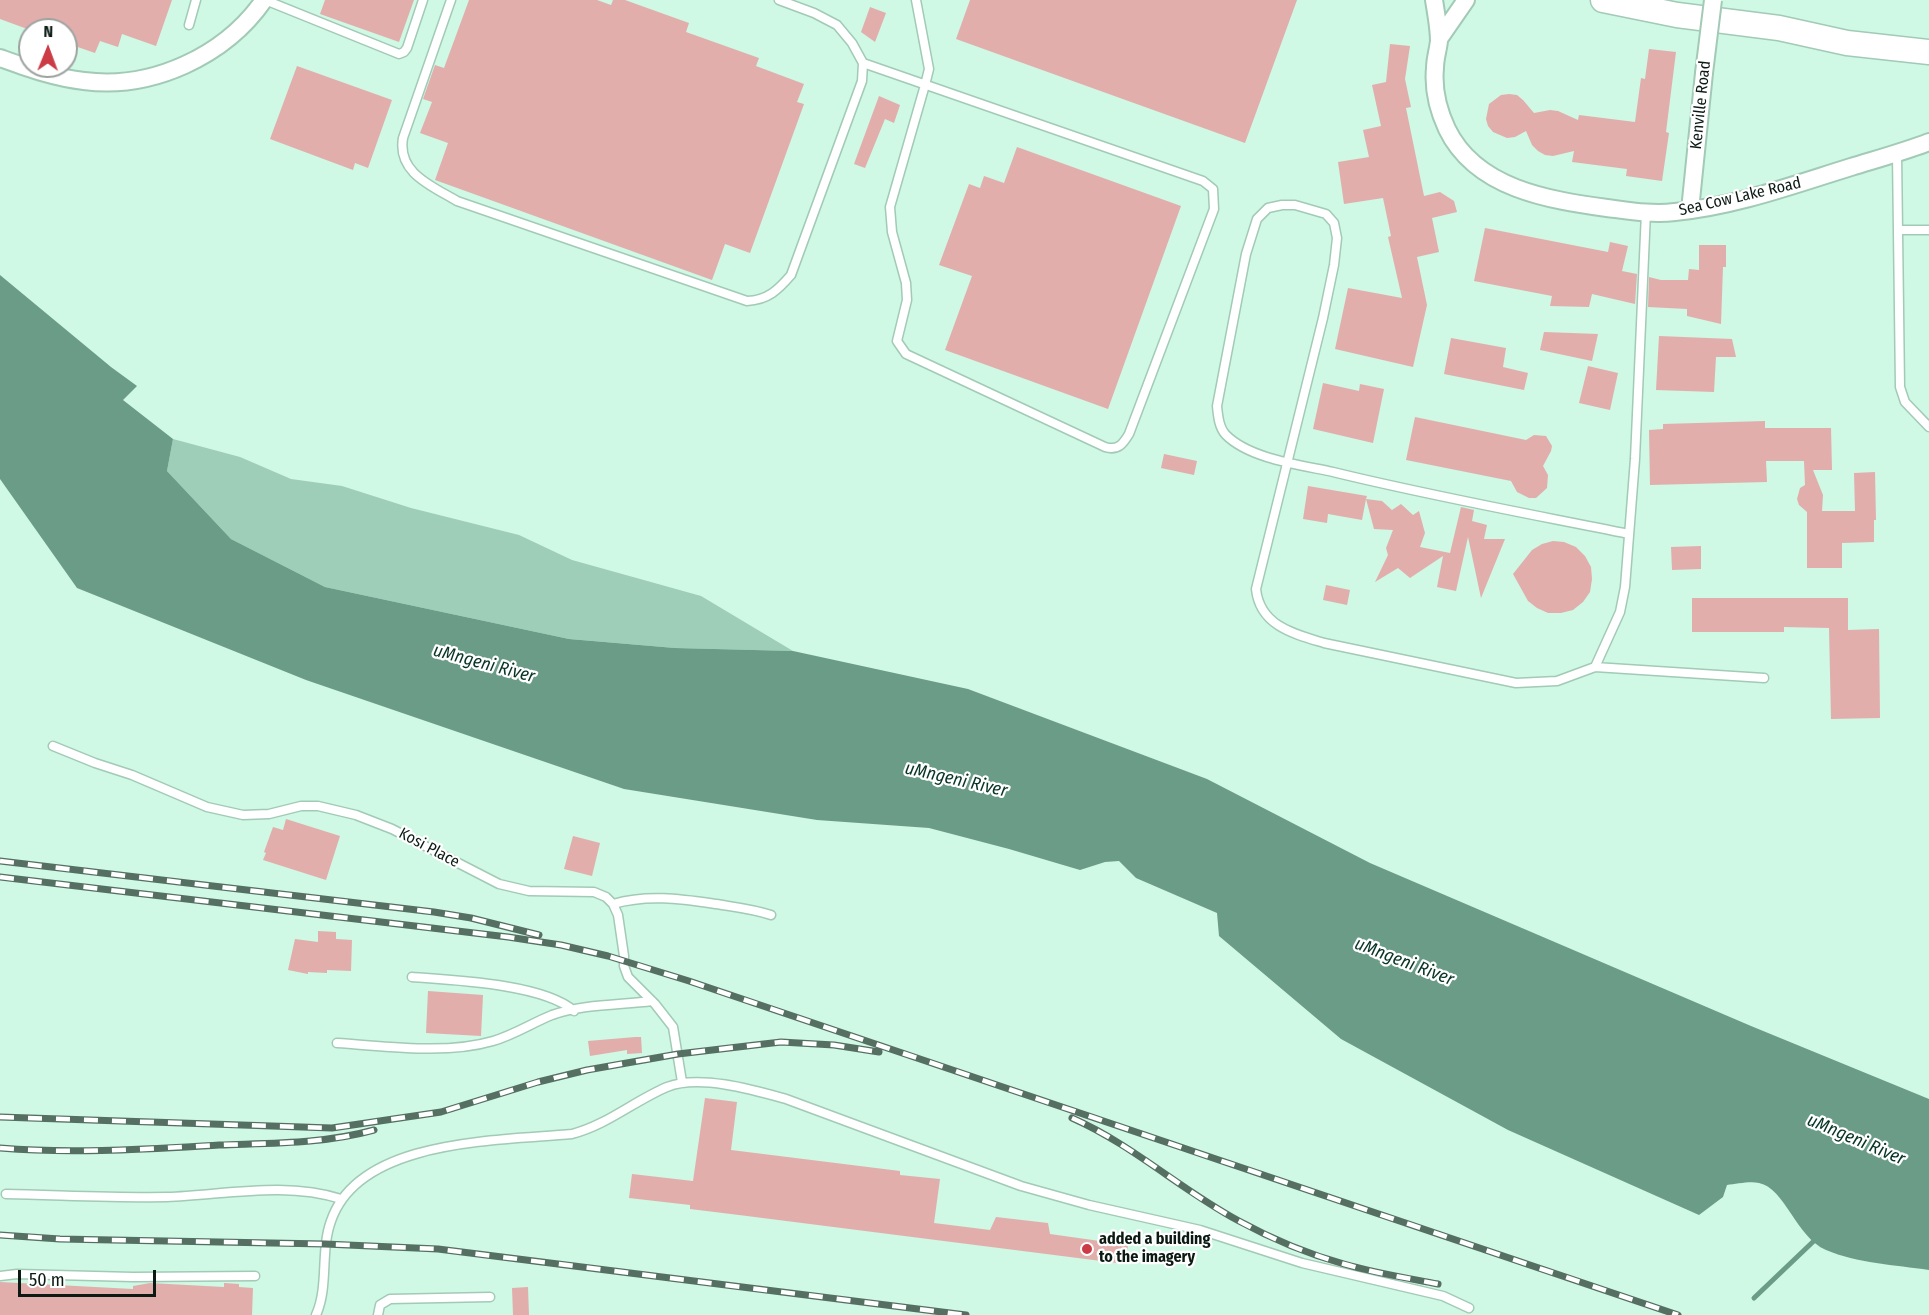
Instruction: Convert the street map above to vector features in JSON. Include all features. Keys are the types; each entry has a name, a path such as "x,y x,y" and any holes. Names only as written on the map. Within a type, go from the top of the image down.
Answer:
{"main road":[{"path":"1603,0 1652,11 1779,28 1846,44 1929,52"},
{"path":"1700,0 1751,24"}],"street":[{"path":"0,58 44,74 86,82 114,83 157,75 189,63 221,43 244,24 265,0"},
{"name":"Sea Cow Lake Road","path":"1434,0 1439,39 1435,68 1436,98 1448,129 1459,148 1473,164 1494,177 1542,198 1646,212 1673,213 1747,199 1897,154 1929,142"},
{"name":"Sea Cow Lake Road","path":"1439,39 1466,0"},
{"name":"Kenville Road","path":"1690,210 1713,0"}],"lane":[{"path":"189,25 196,0"},
{"path":"265,0 399,54 406,48 423,0"},
{"path":"451,0 403,138 401,149 416,177 457,201 747,301 759,300 775,293 791,275 862,81 863,63 852,43 837,25 814,13 779,0"},
{"path":"863,63 925,85 1203,182 1213,189 1214,209 1129,434 1119,447 1112,449 1105,447 906,354 899,345 898,336 907,300 906,283 892,232 890,207 925,85 929,69 916,0"},
{"path":"1897,154 1900,387 1905,402 1929,427"},
{"path":"1629,534 1398,488 1287,461 1261,455 1246,449 1225,435 1218,420 1217,406 1246,254 1257,219 1268,208 1295,205 1326,214 1334,223 1337,238 1323,318 1287,461 1256,589 1257,602 1276,624 1324,643 1516,683 1557,681 1595,667 1764,678"},
{"path":"1595,667 1620,612 1625,587 1635,459 1646,212"},
{"path":"1898,230 1929,230"},
{"name":"Kosi Place","path":"53,746 132,775 207,807 243,815 269,814 301,806 318,806 392,829 499,884 529,891 594,892 606,897 613,904"},
{"path":"682,1082 673,1027 628,977 622,960 624,956 618,915 613,904 630,899 677,898 755,910 771,915"},
{"path":"412,977 513,988 552,998 565,1003 574,1011"},
{"path":"337,1043 419,1048 468,1046 517,1033 554,1014 652,1001"},
{"path":"316,1315 321,1303 325,1244 331,1220 341,1199 352,1186 369,1174 422,1151 458,1145 572,1134 588,1130 666,1087 682,1082 748,1088 786,1099 1022,1186 1089,1205 1200,1230 1302,1263 1443,1296 1469,1308"},
{"path":"6,1194 141,1197 268,1190 323,1193 341,1199"},
{"path":"0,1276 17,1274 133,1277 255,1276"},
{"path":"378,1315 380,1305 390,1299 490,1297"}],"shaded area":[{"path":"173,439 240,457 291,479 342,486 411,508 519,535 572,560 701,596 793,651 675,648 569,639 325,587 231,539 167,471"}],"water":[{"name":"uMngeni River","path":"0,275 137,386 123,400 173,439 167,471 231,539 325,587 569,639 675,648 793,651 968,689 1207,779 1370,863 1751,1026 1929,1099 1929,1270 1863,1261 1826,1250 1807,1235 1776,1194 1759,1183 1727,1185 1723,1197 1699,1215 1508,1130 1341,1039 1219,936 1217,913 1136,878 1119,861 1105,862 1080,870 929,828 817,820 624,789 306,680 77,588 0,479"}],"building":[{"path":"0,0 172,0 156,46 122,34 118,47 100,41 95,53 78,47 78,18 18,18 18,26 0,19"},
{"path":"325,0 414,0 399,42 320,14"},
{"path":"469,0 597,0 611,5 613,0 625,0 689,23 686,32 759,58 756,66 804,84 797,102 804,104 750,253 725,244 712,280 435,180 448,143 420,133 432,102 423,99 435,65 444,68"},
{"path":"970,0 1297,0 1245,143 956,39"},
{"path":"870,7 886,13 875,42 861,32"},
{"path":"1390,44 1410,46 1405,79 1411,107 1406,108 1424,196 1440,192 1454,201 1457,212 1432,218 1439,252 1417,257 1427,305 1413,367 1335,349 1348,288 1402,298 1388,237 1391,236 1383,198 1344,204 1338,162 1369,157 1363,130 1381,126 1372,85 1386,82"},
{"path":"1649,49 1676,52 1662,181 1626,176 1627,169 1572,162 1574,151 1553,156 1545,155 1532,145 1526,131 1515,137 1507,138 1493,132 1488,126 1486,119 1489,104 1501,95 1509,94 1517,95 1534,113 1550,110 1578,120 1579,115 1635,122 1641,78 1645,79"},
{"path":"297,66 392,100 368,168 355,163 353,170 270,139"},
{"path":"879,96 900,105 894,123 885,119 865,168 854,164"},
{"path":"1017,147 1181,206 1108,409 945,350 972,276 939,265 969,184 980,188 984,176 1004,183"},
{"path":"1485,228 1608,252 1610,242 1628,246 1622,271 1637,274 1635,304 1592,294 1589,307 1550,306 1552,296 1474,281"},
{"path":"1699,245 1726,245 1721,324 1687,316 1687,309 1648,307 1649,277 1661,280 1688,280 1689,269 1699,270"},
{"path":"1544,332 1598,334 1592,361 1540,350"},
{"path":"1659,336 1732,339 1736,357 1716,357 1714,392 1656,390"},
{"path":"1451,338 1506,348 1503,367 1528,373 1524,390 1444,374"},
{"path":"1588,366 1618,373 1610,410 1579,403"},
{"path":"1323,383 1359,391 1360,384 1384,389 1373,443 1313,429"},
{"path":"1415,417 1526,440 1534,435 1546,436 1552,446 1543,466 1548,475 1547,488 1536,498 1529,498 1517,492 1511,481 1406,460"},
{"path":"1765,421 1765,428 1831,428 1832,470 1813,470 1823,495 1822,511 1855,511 1854,473 1875,472 1874,542 1842,543 1842,568 1807,568 1807,512 1799,505 1797,499 1800,488 1805,485 1804,461 1766,461 1767,482 1650,485 1649,430 1663,429 1663,424"},
{"path":"1164,454 1197,461 1194,475 1161,468"},
{"path":"1308,486 1367,496 1362,520 1328,514 1327,523 1303,519"},
{"path":"1366,499 1382,501 1392,510 1401,504 1413,515 1419,511 1425,533 1420,547 1450,553 1461,507 1474,510 1472,521 1487,525 1484,539 1505,539 1481,598 1468,537 1456,591 1437,587 1443,556 1410,578 1398,568 1375,582 1388,555 1386,548 1393,530 1374,529"},
{"path":"1553,541 1564,542 1576,547 1591,567 1590,592 1573,610 1561,613 1548,613 1528,601 1513,574 1532,550"},
{"path":"1701,546 1701,569 1672,570 1671,547"},
{"path":"1326,585 1350,590 1347,605 1323,600"},
{"path":"1692,598 1848,598 1848,630 1879,629 1880,718 1831,719 1829,628 1784,627 1784,632 1692,632"},
{"path":"286,819 340,836 326,880 263,860 273,827 283,830"},
{"path":"573,836 600,843 592,876 564,869"},
{"path":"318,931 336,932 336,939 352,940 351,971 327,970 327,973 308,972 308,974 288,970 295,939 318,942"},
{"path":"428,991 483,995 481,1036 426,1033"},
{"path":"641,1037 642,1053 627,1054 627,1050 590,1056 588,1041"},
{"path":"705,1098 737,1102 731,1150 900,1171 900,1175 940,1179 934,1223 990,1230 996,1217 1048,1223 1050,1234 1128,1245 1125,1264 690,1209 690,1205 629,1198 632,1174 693,1181"},
{"path":"0,1282 133,1289 133,1286 150,1283 224,1287 224,1283 239,1284 239,1287 253,1288 252,1315 0,1315"},
{"path":"528,1287 529,1315 513,1315 512,1288"}],"waterway":[{"path":"1754,1298 1818,1237"}],"railway":[{"path":"0,861 434,912 471,918 539,935"},
{"path":"0,877 508,937 561,945 608,956 689,981 1678,1315"},
{"path":"0,1117 332,1128 441,1112 538,1082 587,1070 678,1054 781,1042 834,1045 879,1052"},
{"path":"1072,1118 1116,1141 1218,1209 1277,1240 1344,1264 1438,1284"},
{"path":"0,1148 82,1151 278,1143 336,1138 374,1130"},
{"path":"0,1235 60,1239 325,1244 438,1249 966,1315"}],"place":[{"name":"added a building to the imagery","path":"1087,1249"}]}
